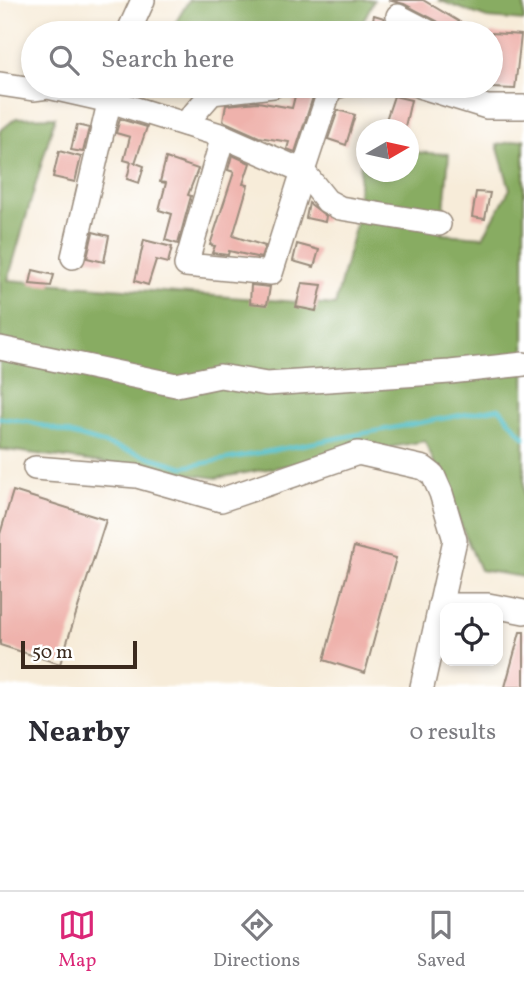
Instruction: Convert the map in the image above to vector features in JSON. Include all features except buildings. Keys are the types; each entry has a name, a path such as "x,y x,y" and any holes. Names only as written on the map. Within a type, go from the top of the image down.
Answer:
{"street":[{"path":"133,21 143,0"},
{"path":"398,16 408,21"},
{"path":"0,84 21,87"},
{"path":"73,257 111,98"},
{"path":"124,98 185,124 223,136 303,171 327,201 340,208 439,224"},
{"path":"185,124 208,98"},
{"path":"223,136 186,265 271,273 327,98"},
{"path":"471,98 487,107 523,100"},
{"path":"0,348 176,385 220,376 267,384 450,372 524,363"},
{"path":"35,468 137,476 221,500 358,453 424,468 433,475 441,493 454,540 440,603"},
{"path":"422,687 440,605"},
{"path":"503,608 524,612"}],"green space":[{"path":"189,0 374,0 363,21 177,21"},
{"path":"438,0 524,0 524,21 487,18"},
{"path":"55,117 8,280 335,305 356,223 359,182 419,182 419,152 449,154 442,234 483,237 510,189 497,145 524,139 524,577 480,570 425,441 217,478 0,449 0,131 16,118"}],"waterway":[{"path":"0,418 30,422 184,467 499,408 524,437"}]}
